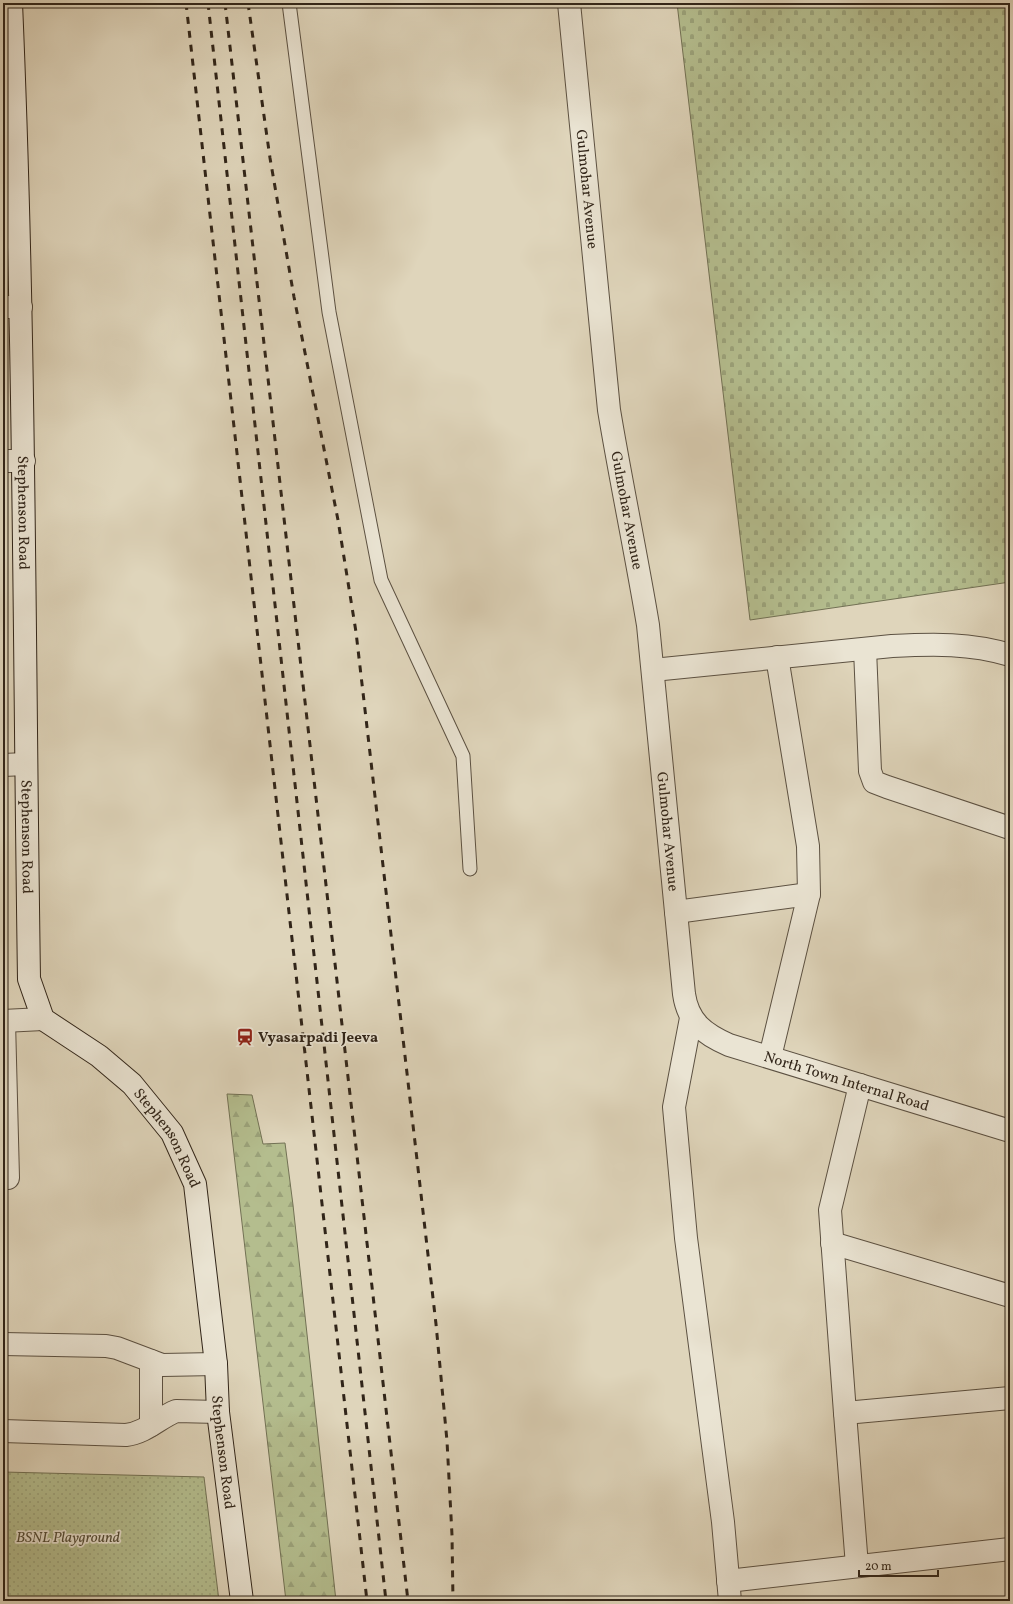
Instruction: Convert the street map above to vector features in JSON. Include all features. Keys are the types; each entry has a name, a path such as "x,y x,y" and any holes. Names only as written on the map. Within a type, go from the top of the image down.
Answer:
{"street":[{"name":"Stephenson Road","path":"11,3 10,153 13,461 26,764 29,979 43,1019 98,1056 132,1084 172,1133 194,1184 216,1364 218,1412 242,1601"},
{"name":"Gulmohar Avenue","path":"569,3 609,410 641,582 652,670 685,1004 691,1018"},
{"path":"652,670 777,657 932,644 961,645 989,649 1010,655"},
{"path":"865,649 870,770 874,782 887,788 1010,828"},
{"path":"770,1057 809,894 808,846 777,657"},
{"path":"3,765 26,764"},
{"path":"676,912 809,894"},
{"path":"691,1018 674,1107 686,1238 723,1522 729,1591 857,1566 1010,1549"},
{"name":"North Town Internal Road","path":"691,1018 708,1034 717,1040 1010,1131"},
{"path":"8,1178 4,1021 43,1019"},
{"path":"857,1566 830,1210 860,1085"},
{"path":"832,1243 1010,1296"},
{"path":"3,1344 106,1346 117,1348 162,1365 216,1364"},
{"path":"151,1361 151,1425"},
{"path":"845,1414 1010,1398"},
{"path":"3,1431 126,1436 134,1434 176,1411 218,1412"}],"lane":[{"path":"289,3 329,312 381,580 463,756 470,869"}],"green space":[{"path":"677,3 1010,3 1010,582 750,620"},
{"path":"227,1094 252,1095 263,1144 285,1143 336,1601 286,1601"},
{"name":"BSNL Playground","path":"3,1472 204,1477 219,1601 3,1601"}],"railway":[{"path":"186,3 367,1601"},
{"path":"208,3 386,1601"},
{"path":"225,3 408,1601"},
{"path":"248,3 270,158 294,297 338,520 356,632 436,1324 447,1441 452,1535 453,1601"}],"place":[{"name":"Vyasarpadi Jeeva","path":"245,1037"}]}
